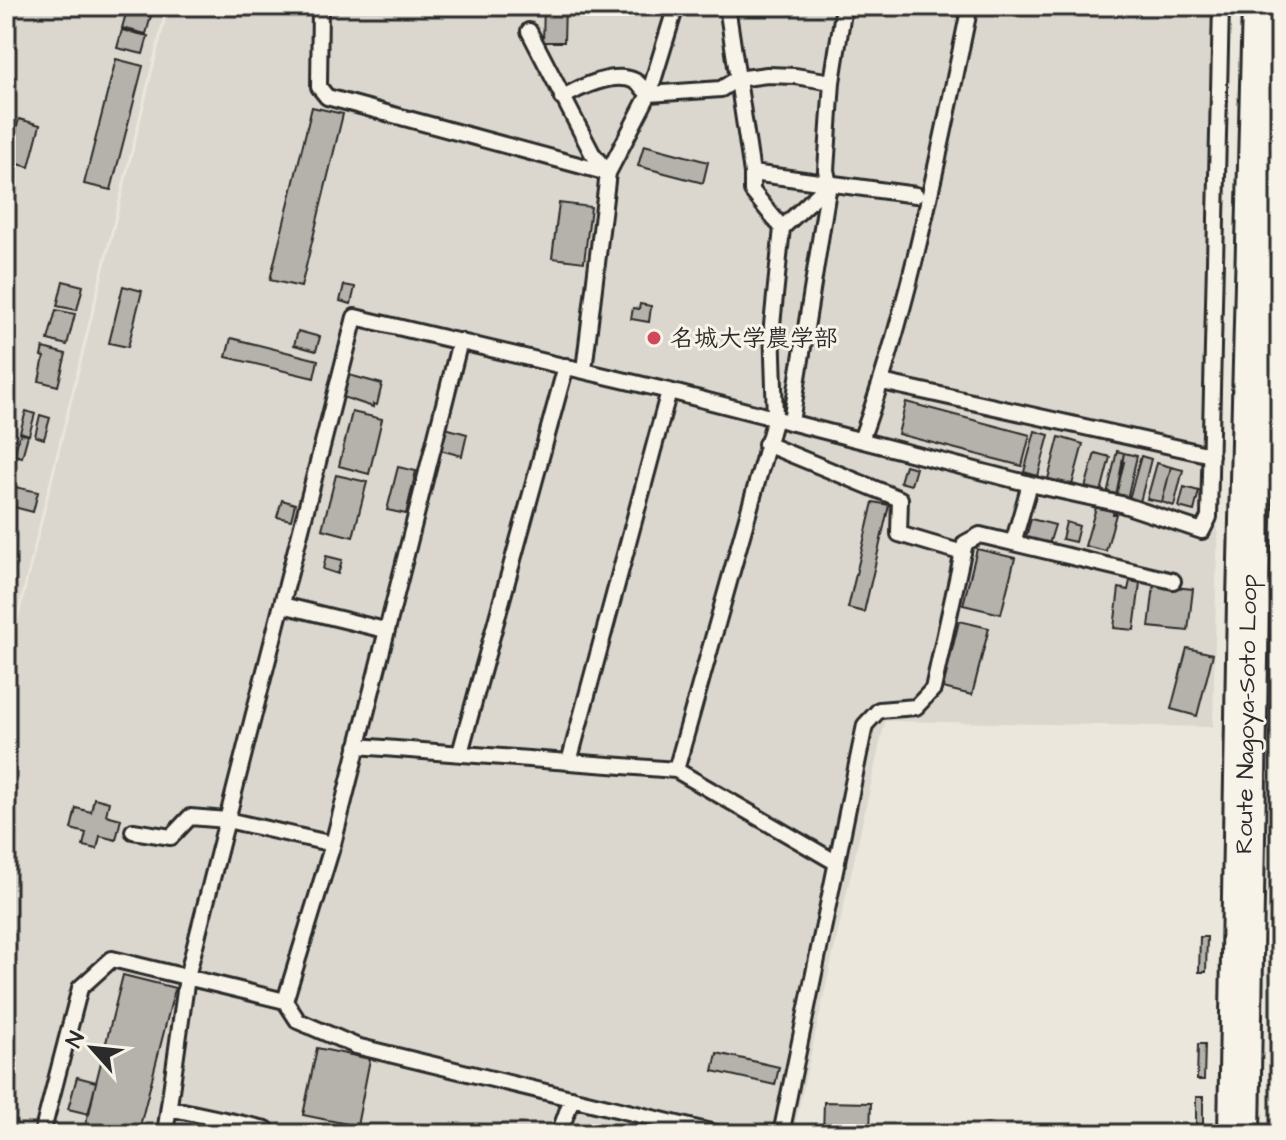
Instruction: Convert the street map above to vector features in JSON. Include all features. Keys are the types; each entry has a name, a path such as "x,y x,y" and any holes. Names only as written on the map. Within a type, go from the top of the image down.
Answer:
{"main road":[{"name":"Route Nagoya-Soto Loop","path":"1239,1134 1264,600 1263,6"}],"street":[{"path":"1263,6 1280,7"}],"lane":[{"path":"320,6 319,87 327,97 608,173"},
{"path":"584,370 608,173 649,94 676,6"},
{"path":"727,6 752,173 752,191 782,228"},
{"path":"791,422 829,184 826,170 832,82 844,6"},
{"path":"861,440 882,382 929,196 970,6"},
{"path":"165,1134 187,977 355,317 584,370 1030,484 1121,504 1202,531 1209,517 1221,6"},
{"path":"529,31 592,153 608,173"},
{"path":"562,98 579,87 619,78 635,82 649,94 721,89 737,79 767,75 832,82"},
{"path":"752,173 916,195"},
{"path":"676,770 775,418 772,325 782,228 829,184"},
{"path":"285,1001 333,844 460,341"},
{"path":"460,753 566,366"},
{"path":"882,382 1211,455"},
{"path":"569,762 669,391"},
{"path":"766,444 900,499 899,534 963,553"},
{"path":"1013,543 1030,484"},
{"path":"781,1134 865,725 879,710 916,707 933,689 965,543 980,535 1173,581"},
{"path":"282,605 385,630"},
{"path":"357,746 676,770 837,863"},
{"path":"133,831 171,837 190,817 227,820 333,844"},
{"path":"42,1134 80,988 112,959 285,1001 298,1021 356,1046 719,1134"},
{"path":"559,1134 572,1098"},
{"path":"169,1108 266,1129"}],"shaded area":[{"path":"6,6 166,6 6,659"},
{"name":"名城大学農学部","path":"169,6 1229,6 1213,727 885,721 793,1134 6,1134 6,670"}],"building":[{"path":"544,6 565,6 564,42 543,42"},
{"path":"127,10 151,16 146,34 122,28"},
{"path":"122,30 148,36 143,54 117,48"},
{"path":"116,59 143,66 111,190 84,184"},
{"path":"312,107 343,114 301,287 270,280"},
{"path":"19,119 40,125 29,167 7,161"},
{"path":"644,145 708,162 703,183 638,166"},
{"path":"559,203 591,207 584,262 552,258"},
{"path":"63,281 83,286 77,310 57,306"},
{"path":"344,285 355,287 351,304 340,301"},
{"path":"123,286 142,291 128,347 109,343"},
{"path":"640,304 651,306 649,322 631,319 633,308 639,309"},
{"path":"56,310 75,314 67,345 48,340"},
{"path":"298,331 320,337 316,351 294,345"},
{"path":"231,338 318,360 314,378 226,357"},
{"path":"43,348 66,354 58,386 39,381"},
{"path":"349,375 382,384 377,405 373,404 373,407 343,397"},
{"path":"906,402 1030,435 1022,466 898,434"},
{"path":"26,411 35,414 29,435 20,432"},
{"path":"352,412 382,419 369,474 339,466"},
{"path":"40,415 50,418 44,439 35,436"},
{"path":"445,428 467,434 462,456 440,450"},
{"path":"1035,431 1049,435 1038,476 1024,472"},
{"path":"20,434 28,435 22,457 14,455"},
{"path":"1059,437 1083,444 1072,485 1048,479"},
{"path":"1117,451 1124,453 1124,462 1116,496 1107,494"},
{"path":"1095,453 1110,457 1101,492 1085,488"},
{"path":"1124,453 1137,456 1127,499 1116,496"},
{"path":"1141,456 1151,459 1140,502 1129,499"},
{"path":"1157,463 1171,467 1162,502 1147,499"},
{"path":"905,465 916,468 911,485 900,482"},
{"path":"398,467 416,471 406,514 387,510"},
{"path":"1171,467 1183,470 1174,506 1162,502"},
{"path":"336,475 367,482 353,537 322,529"},
{"path":"6,485 38,492 33,512 6,505"},
{"path":"1184,487 1199,491 1194,511 1179,507"},
{"path":"282,500 295,504 291,520 277,517"},
{"path":"873,502 889,505 864,612 848,608"},
{"path":"1097,504 1114,508 1113,514 1116,514 1106,551 1085,546"},
{"path":"1031,519 1055,525 1049,544 1026,537"},
{"path":"1066,522 1079,526 1075,542 1062,539"},
{"path":"977,549 1015,558 1001,614 963,605"},
{"path":"326,556 342,560 338,574 323,569"},
{"path":"1130,581 1140,583 1134,630 1114,628 1119,588 1128,590"},
{"path":"1154,585 1193,589 1188,631 1149,627"},
{"path":"959,621 989,628 972,695 943,688"},
{"path":"1187,648 1213,654 1197,716 1171,709"},
{"path":"94,798 109,802 106,815 121,819 116,840 100,836 97,849 83,846 86,833 71,829 76,808 91,812"},
{"path":"1200,937 1207,937 1206,972 1199,972"},
{"path":"123,975 175,988 138,1134 83,1134"},
{"path":"1198,1044 1205,1044 1204,1080 1197,1080"},
{"path":"317,1048 370,1059 357,1126 303,1115"},
{"path":"717,1053 779,1067 775,1085 713,1071"},
{"path":"77,1077 96,1082 89,1114 68,1109"},
{"path":"1196,1097 1203,1097 1203,1133 1196,1133"},
{"path":"824,1102 871,1103 870,1134 823,1134"}],"place":[{"name":"名城大学農学部","path":"654,338"}]}
